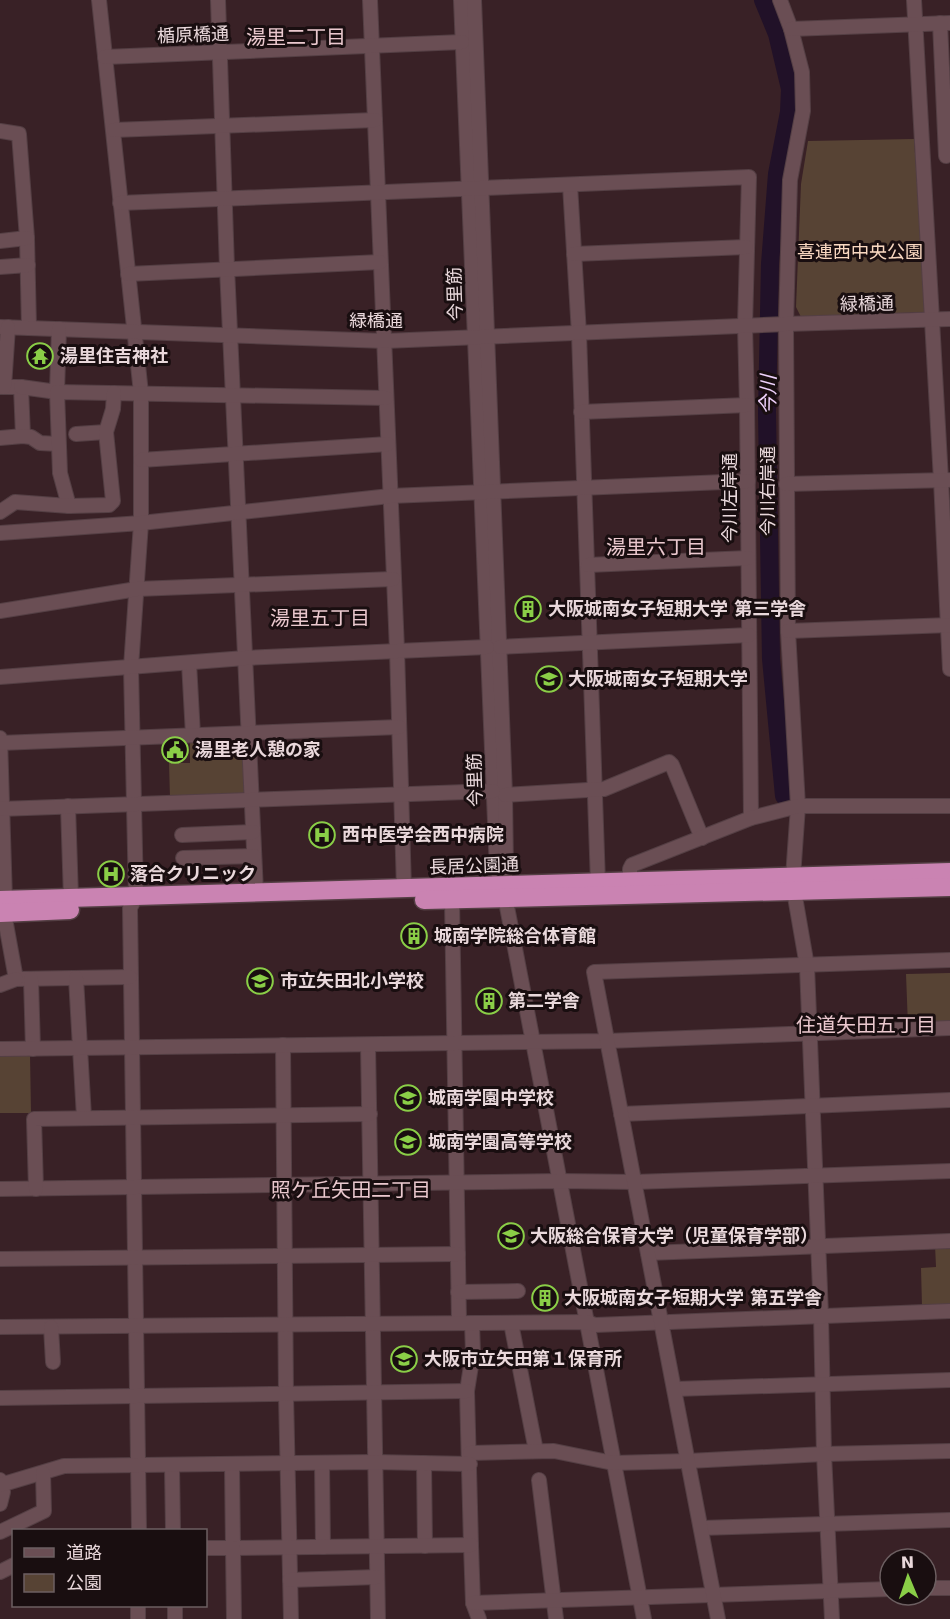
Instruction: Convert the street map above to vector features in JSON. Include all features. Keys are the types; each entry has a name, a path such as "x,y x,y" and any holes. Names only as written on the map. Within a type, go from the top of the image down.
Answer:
{"highway":[{"name":"長居公園通","path":"2,906 71,898 133,902 256,892 404,889 504,893 794,884 950,872"},
{"name":"長居公園通","path":"2,906 133,902 452,900 598,883 630,882 950,887"}],"street":[{"path":"99,0 141,393 141,523 131,667 135,803 130,977 139,1529"},
{"path":"218,0 238,513 256,892"},
{"path":"370,0 397,650 404,889"},
{"name":"今里筋","path":"461,0 462,42 475,189"},
{"name":"今里筋","path":"474,0 475,189 499,793 497,870 504,893 644,1619"},
{"name":"今川右岸通","path":"780,0 791,29 802,72 803,111 790,180 786,324 788,630 798,806 794,884 807,966 832,1619"},
{"path":"914,0 931,320 946,480 950,669"},
{"path":"791,29 945,23 948,155 922,157"},
{"name":"楯原橋通","path":"105,57 462,42"},
{"path":"114,130 375,120"},
{"path":"0,131 19,134 27,238 29,328"},
{"name":"今川左岸通","path":"570,185 749,177 746,247 751,819"},
{"path":"120,203 570,185 579,334 598,883"},
{"path":"0,240 27,238"},
{"path":"574,254 746,247"},
{"path":"128,274 380,262"},
{"path":"0,267 28,265"},
{"name":"緑橋通","path":"4,327 384,341 950,319"},
{"path":"4,327 2,387 57,392 386,398"},
{"path":"59,329 58,444 60,473 69,506"},
{"path":"21,387 23,436"},
{"path":"0,512 15,502 109,506 113,501 106,432 113,409 114,393"},
{"path":"581,412 747,405"},
{"path":"76,434 106,432"},
{"path":"0,438 23,436 31,437 40,443 58,444"},
{"path":"141,460 388,444"},
{"path":"786,484 946,480"},
{"path":"0,533 141,523 390,496 748,481"},
{"path":"588,565 748,558"},
{"path":"0,610 136,589 393,579"},
{"path":"788,630 949,625"},
{"path":"0,677 245,658 748,635"},
{"path":"189,663 193,735"},
{"path":"0,743 399,727"},
{"path":"0,738 2,906 16,979"},
{"path":"1,809 401,794 595,790 604,789 669,762 702,838"},
{"path":"68,806 71,898"},
{"path":"630,882 632,865 751,819 798,806 950,806"},
{"path":"182,835 254,832"},
{"path":"183,858 254,856"},
{"path":"452,900 458,1292 473,1353 467,1391 473,1603 479,1619"},
{"path":"718,1619 594,972 950,960"},
{"path":"0,985 16,979 130,977"},
{"path":"76,978 84,1117"},
{"path":"32,979 33,1049"},
{"path":"0,1049 607,1041 950,1028"},
{"path":"284,1045 286,1395 291,1619"},
{"path":"368,1045 378,1619"},
{"path":"621,1114 950,1100"},
{"path":"36,1189 34,1119 370,1114"},
{"path":"0,1189 285,1184 635,1182 950,1170"},
{"path":"648,1252 950,1241"},
{"path":"0,1258 458,1254"},
{"path":"458,1292 518,1291"},
{"path":"0,1327 372,1323 586,1323 595,1325 950,1311"},
{"path":"511,1323 536,1451"},
{"path":"51,1327 53,1362"},
{"path":"675,1389 950,1380"},
{"path":"0,1398 467,1391"},
{"path":"0,1504 1,1484 64,1466 424,1463 536,1451 554,1451 614,1463 950,1451"},
{"path":"322,1463 323,1547"},
{"path":"424,1463 425,1546"},
{"path":"232,1465 234,1619"},
{"path":"172,1466 173,1529"},
{"path":"0,1532 44,1511 44,1473"},
{"path":"539,1479 556,1619"},
{"path":"701,1528 950,1520"},
{"path":"207,1548 471,1545"},
{"path":"290,1580 377,1577"},
{"path":"473,1603 878,1589"}],"green space":[{"name":"喜連西中央公園","path":"914,139 926,312 801,317 796,307 801,184 808,141"},
{"path":"238,738 243,742 245,791 241,795 170,798 169,763 190,763 190,740"},
{"path":"950,973 950,1024 908,1026 906,974"},
{"path":"30,1054 31,1113 0,1113 0,1055"},
{"path":"935,1245 950,1245 950,1305 922,1306 921,1268 936,1267"}],"waterway":[{"name":"今川","path":"763,0 777,34 790,89 789,112 777,174 770,264 767,412 771,659 784,796"}],"place":[{"name":"湯里住吉神社","path":"40,356"},
{"name":"大阪城南女子短期大学 第三学舎","path":"528,609"},
{"name":"大阪城南女子短期大学","path":"549,679"},
{"name":"湯里老人憩の家","path":"175,750"},
{"name":"西中医学会西中病院","path":"322,835"},
{"name":"落合クリニック","path":"111,874"},
{"name":"城南学院総合体育館","path":"414,936"},
{"name":"市立矢田北小学校","path":"260,981"},
{"name":"第二学舎","path":"489,1001"},
{"name":"城南学園中学校","path":"408,1098"},
{"name":"城南学園高等学校","path":"408,1142"},
{"name":"大阪総合保育大学（児童保育学部）","path":"511,1236"},
{"name":"大阪城南女子短期大学 第五学舎","path":"545,1298"},
{"name":"大阪市立矢田第１保育所","path":"404,1359"}],"district":[{"name":"湯里二丁目","path":"296,37"},
{"name":"湯里六丁目","path":"656,547"},
{"name":"湯里五丁目","path":"320,618"},
{"name":"住道矢田五丁目","path":"866,1025"},
{"name":"照ケ丘矢田二丁目","path":"351,1190"}]}
